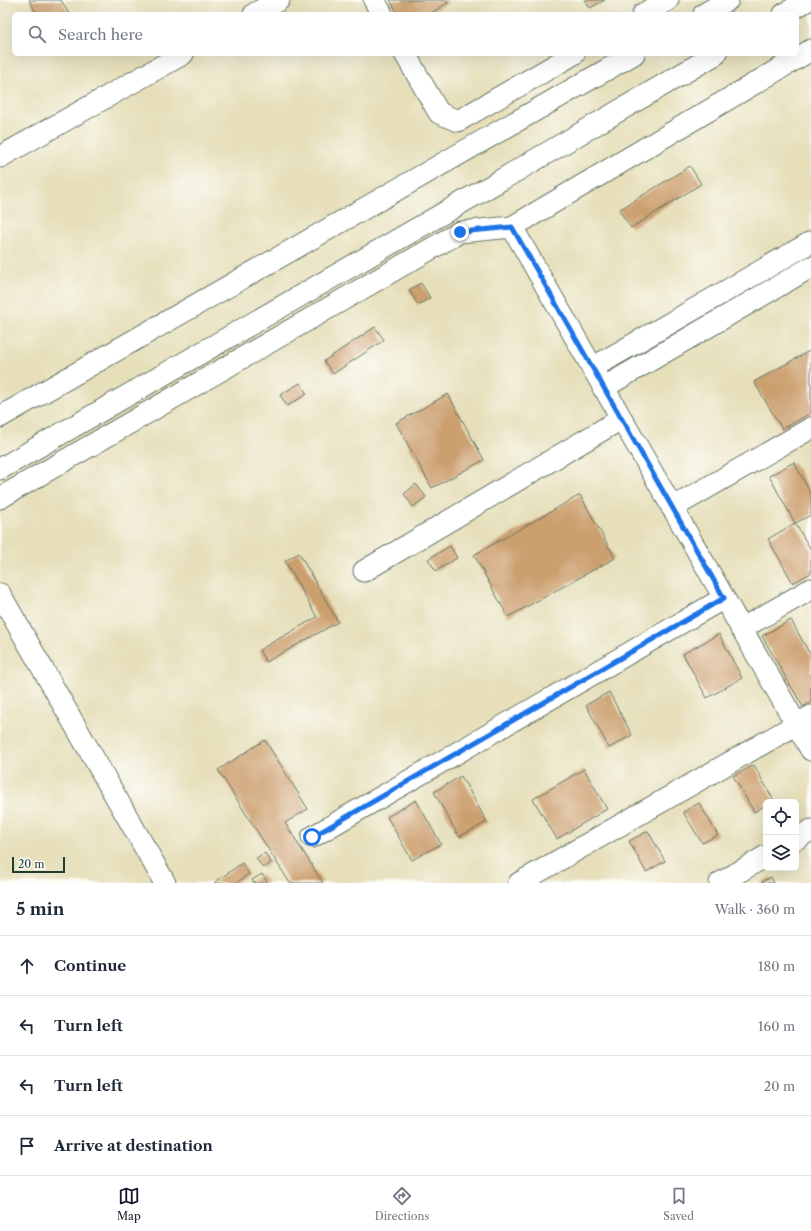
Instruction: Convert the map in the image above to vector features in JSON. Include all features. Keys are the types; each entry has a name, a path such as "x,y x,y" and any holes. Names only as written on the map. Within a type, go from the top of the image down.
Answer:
{"street":[{"path":"257,12 278,0"},
{"path":"374,0 381,12"},
{"path":"647,12 668,0"},
{"path":"707,12 728,0"},
{"path":"787,12 808,0"},
{"path":"0,498 460,232 512,227 811,50"},
{"path":"0,157 179,56"},
{"path":"406,56 439,113 458,121 571,56"},
{"path":"0,417 631,56"},
{"path":"0,469 713,56"},
{"path":"512,227 741,629 804,720 811,750"},
{"path":"592,368 811,242"},
{"path":"603,388 811,267"},
{"path":"364,571 622,419"},
{"path":"672,508 811,428"},
{"path":"741,629 811,589"},
{"path":"0,594 165,883"},
{"path":"312,837 724,598"},
{"path":"519,883 804,720"},
{"path":"799,837 811,830"},
{"path":"720,883 763,858"}],"building":[{"path":"29,0 61,0 68,12 36,12"},
{"path":"390,0 446,0 448,3 432,12 397,12"},
{"path":"585,0 605,0 590,8"},
{"path":"690,166 701,184 631,228 619,210"},
{"path":"421,283 430,298 418,305 409,290"},
{"path":"375,327 384,340 333,374 324,361"},
{"path":"811,350 811,413 782,429 754,382"},
{"path":"300,383 307,394 287,406 280,395"},
{"path":"448,394 484,460 432,488 396,423"},
{"path":"794,462 811,494 811,515 795,523 769,476"},
{"path":"416,484 426,497 413,507 404,494"},
{"path":"580,495 615,558 508,617 474,555"},
{"path":"795,523 811,550 811,573 793,583 768,539"},
{"path":"450,546 457,558 436,571 428,559"},
{"path":"299,553 338,622 266,662 259,650 317,617 285,561"},
{"path":"791,620 811,656 811,702 803,707 762,636"},
{"path":"719,634 742,678 707,698 683,654"},
{"path":"609,692 632,735 609,748 586,705"},
{"path":"265,740 308,809 285,823 323,883 290,883 218,770"},
{"path":"754,765 773,799 763,799 763,807 754,812 733,776"},
{"path":"584,769 607,809 557,839 533,799"},
{"path":"461,776 487,822 459,837 434,792"},
{"path":"416,800 441,844 412,860 387,817"},
{"path":"699,803 718,835 702,843 683,812"},
{"path":"648,831 665,861 646,872 629,841"},
{"path":"265,853 271,863 263,868 256,858"},
{"path":"242,863 249,874 236,883 214,883"},
{"path":"262,874 268,883 254,883 252,880"},
{"path":"771,877 774,883 760,883"}],"route":[{"path":"312,837 724,598 512,227 460,232"}]}
